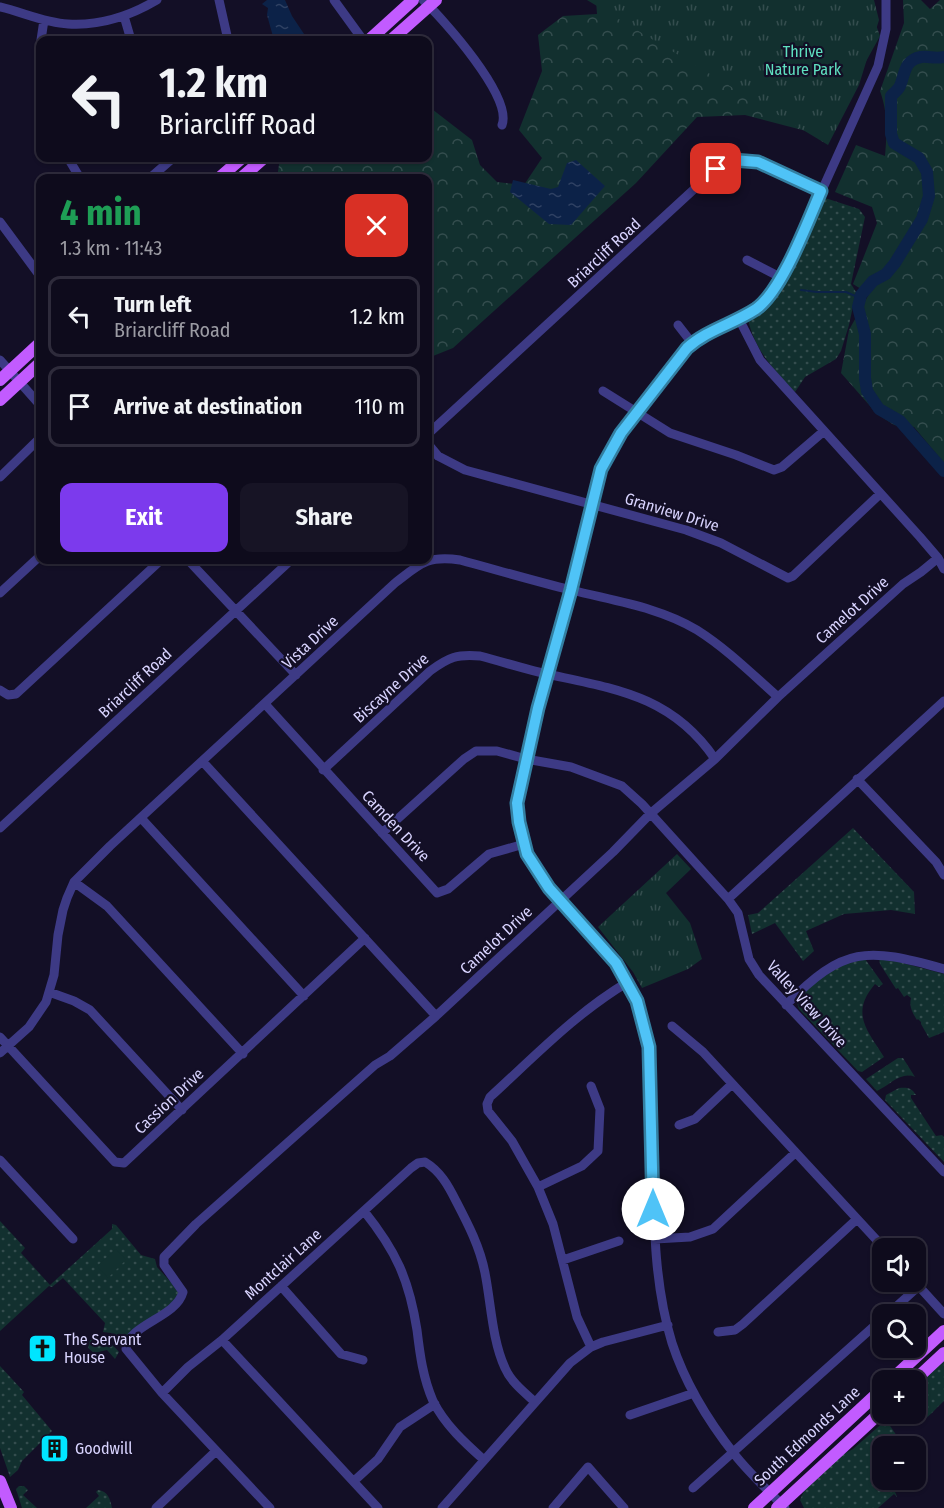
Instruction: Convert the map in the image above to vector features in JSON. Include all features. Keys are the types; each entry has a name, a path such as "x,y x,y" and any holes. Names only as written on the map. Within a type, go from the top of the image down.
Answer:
{"main road":[{"path":"373,36 413,0"},
{"path":"396,36 429,2"},
{"path":"224,174 237,162"},
{"path":"246,174 259,162"},
{"path":"0,380 36,346"},
{"path":"0,400 36,367"},
{"path":"902,1370 944,1331"},
{"path":"926,1370 944,1353"},
{"name":"South Edmonds Lane","path":"754,1508 872,1399"},
{"name":"South Edmonds Lane","path":"781,1507 872,1419"},
{"path":"0,1481 11,1508"}],"street":[{"path":"0,7 44,20 68,24 100,22 124,16 137,12 157,0"},
{"path":"219,0 227,36"},
{"path":"334,0 360,36"},
{"path":"781,1507 733,1453 694,1393 677,1356 660,1287 655,1239 649,1047 641,1012 628,982 607,951 560,900 536,869 524,844 517,803 526,759 601,469 636,413 692,343 707,333 739,319 764,302 772,293 878,66 886,29 886,0"},
{"path":"429,2 477,63 501,107 504,120 502,125"},
{"path":"124,16 130,36"},
{"path":"42,36 44,20"},
{"name":"Briarcliff Road","path":"432,430 716,169 733,160 758,162 821,191"},
{"path":"155,174 168,162"},
{"path":"0,222 36,271"},
{"path":"747,260 780,277"},
{"path":"739,319 760,360 938,558 944,569"},
{"path":"678,325 692,343"},
{"path":"0,360 36,400"},
{"path":"603,391 670,434 774,470 782,467 824,431"},
{"path":"0,477 36,442"},
{"name":"Granview Drive","path":"432,449 438,456 465,470 686,530 721,543 788,578 793,576 880,494"},
{"name":"Vista Drive","path":"432,560 444,558 460,560 621,601 680,621 731,654 778,697"},
{"name":"Camelot Drive","path":"162,1393 126,1349 133,1335 171,1309 182,1298 183,1292 180,1285 164,1265 163,1260 172,1247 375,1065 390,1056 436,1016 614,852 650,814 715,759 778,697 903,584 938,558"},
{"path":"0,593 36,560"},
{"path":"0,690 8,694 16,694 157,564"},
{"path":"192,564 296,675"},
{"name":"Briarcliff Road","path":"1,825 287,564"},
{"name":"Vista Drive","path":"0,1053 28,1027 46,1002 54,975 63,909 74,882 395,583 420,564"},
{"name":"Biscayne Drive","path":"323,770 430,671 446,659 467,655 480,656 623,690 677,718 690,729 715,759"},
{"path":"728,899 944,701"},
{"name":"Camden Drive","path":"265,704 438,893 448,889 489,854 524,844"},
{"name":"Valley View Drive","path":"382,833 464,759 476,751 497,751 571,767 610,780 631,792 738,913 749,959 759,975 944,1172"},
{"path":"203,762 436,1016"},
{"path":"857,779 936,862 944,874"},
{"path":"141,818 304,996"},
{"path":"74,882 107,906 243,1054"},
{"name":"Cassion Drive","path":"0,1036 115,1162 124,1163 365,938"},
{"path":"786,1005 814,979 833,965 850,957 881,955 912,960 944,969"},
{"path":"591,1347 577,1317 563,1260 538,1187 512,1141 488,1111 487,1104 490,1097 568,1026 597,1001 628,982"},
{"path":"49,992 74,1001 90,1010 182,1110"},
{"path":"672,1026 703,1052 875,1238"},
{"path":"679,1125 695,1119 732,1084"},
{"path":"538,1187 582,1166 598,1151 600,1109 591,1086"},
{"path":"655,1239 690,1237 713,1229 795,1153"},
{"path":"0,1160 74,1239"},
{"name":"Montclair Lane","path":"162,1393 188,1367 222,1340 411,1168 418,1163 425,1162 436,1168 472,1232 485,1269 494,1327 504,1367 517,1386 535,1402"},
{"path":"364,1211 393,1251 406,1281 424,1376 435,1404 450,1427 484,1460"},
{"path":"718,1332 735,1330 857,1219"},
{"path":"563,1260 619,1242"},
{"path":"281,1286 341,1354 363,1360"},
{"path":"897,1304 909,1292"},
{"path":"925,1292 944,1314"},
{"path":"442,1508 562,1370 591,1347 668,1325"},
{"path":"693,1488 872,1328"},
{"path":"222,1340 378,1508"},
{"path":"162,1393 270,1508"},
{"path":"630,1415 694,1393"},
{"path":"354,1481 378,1459 400,1427 435,1404"},
{"path":"156,1508 216,1451"},
{"path":"553,1508 588,1467 624,1508"}],"green space":[{"name":"Thrive Nature Park","path":"587,0 874,0 879,20 859,85 828,145"},
{"path":"596,0 867,0 880,36 825,136 745,115 697,117 636,183 453,348 432,356 432,174 278,174 279,162 432,162 432,109 472,140 480,165 497,182 524,185 542,158 519,130 542,71 538,35 563,16 597,14"},
{"path":"903,0 921,0 930,9 940,0 944,0 944,463 914,427 894,425 877,414 841,373 849,330 869,294 853,284 877,223 872,207 835,192 856,145 885,156 886,123 880,91 904,23"},
{"path":"822,197 859,209 865,217 851,284 856,292 841,351 836,359 805,377 795,392 772,367 760,349 748,319 769,303 784,285"},
{"path":"853,828 914,892 915,914 891,910 844,914 806,931 814,951 803,961 775,923 752,934 748,915 758,913"},
{"path":"677,854 691,869 666,893 690,923 702,959 688,969 642,988 633,972 598,927"},
{"path":"879,958 944,974 944,1032 929,1038 921,1022 912,1012 911,998 907,995 904,997 898,988 896,989 880,964"},
{"path":"865,959 883,984 879,987 875,984 863,1004 862,1013 867,1030 884,1057 862,1072 858,1071 799,1009 797,1003 816,981 829,971"},
{"path":"898,1058 903,1058 915,1077 900,1077 877,1091 866,1079"},
{"path":"899,1088 913,1091 916,1095 911,1095 911,1098 936,1136 944,1137 944,1162 885,1100 886,1095"},
{"path":"0,1221 25,1248 21,1253 50,1285 112,1229 112,1224 116,1225 141,1255 155,1259 157,1267 178,1290 178,1299 124,1341 111,1333 103,1332 105,1323 63,1278 52,1287 49,1286 0,1331"},
{"path":"116,1249 126,1260 108,1278 97,1266"},
{"path":"90,1340 113,1345 119,1352 115,1359 107,1350 94,1353 88,1348"},
{"path":"944,1356 944,1401 926,1418 926,1373"},
{"path":"0,1366 24,1392 22,1395 52,1431 22,1461 18,1470 10,1477 0,1448"},
{"path":"881,1424 889,1424 897,1436 872,1436 872,1490 894,1490 897,1497 894,1494 878,1508 804,1508 800,1500 804,1491 842,1455 853,1449"},
{"path":"24,1486 28,1490 23,1495 37,1508 22,1508 16,1489"},
{"path":"98,1490 106,1494 112,1508 86,1508 99,1496 96,1492"}],"water":[{"path":"267,0 285,0 305,36 273,36 267,15 268,8 262,4"},
{"path":"576,160 605,186 571,225 549,224 510,192 513,180 551,189 558,187 567,163"}],"waterway":[{"path":"944,57 921,57 911,61 899,87 891,96 891,134 894,143 919,158 927,172 929,196 922,219 895,263 886,274 873,281 861,295 858,307 865,334 867,391 879,409 900,421 944,471"},
{"path":"801,290 846,292 860,298"}],"place":[{"name":"The Servant House","path":"43,1348"},
{"name":"Goodwill","path":"54,1448"}],"route":[{"path":"653,1209 651,1066 649,1047 637,1001 628,982 607,951 549,888 536,869 524,844 517,803 538,708 571,590 601,469 621,433 687,348 707,333 757,308 772,293 821,191 758,162 733,160 716,169"}]}
